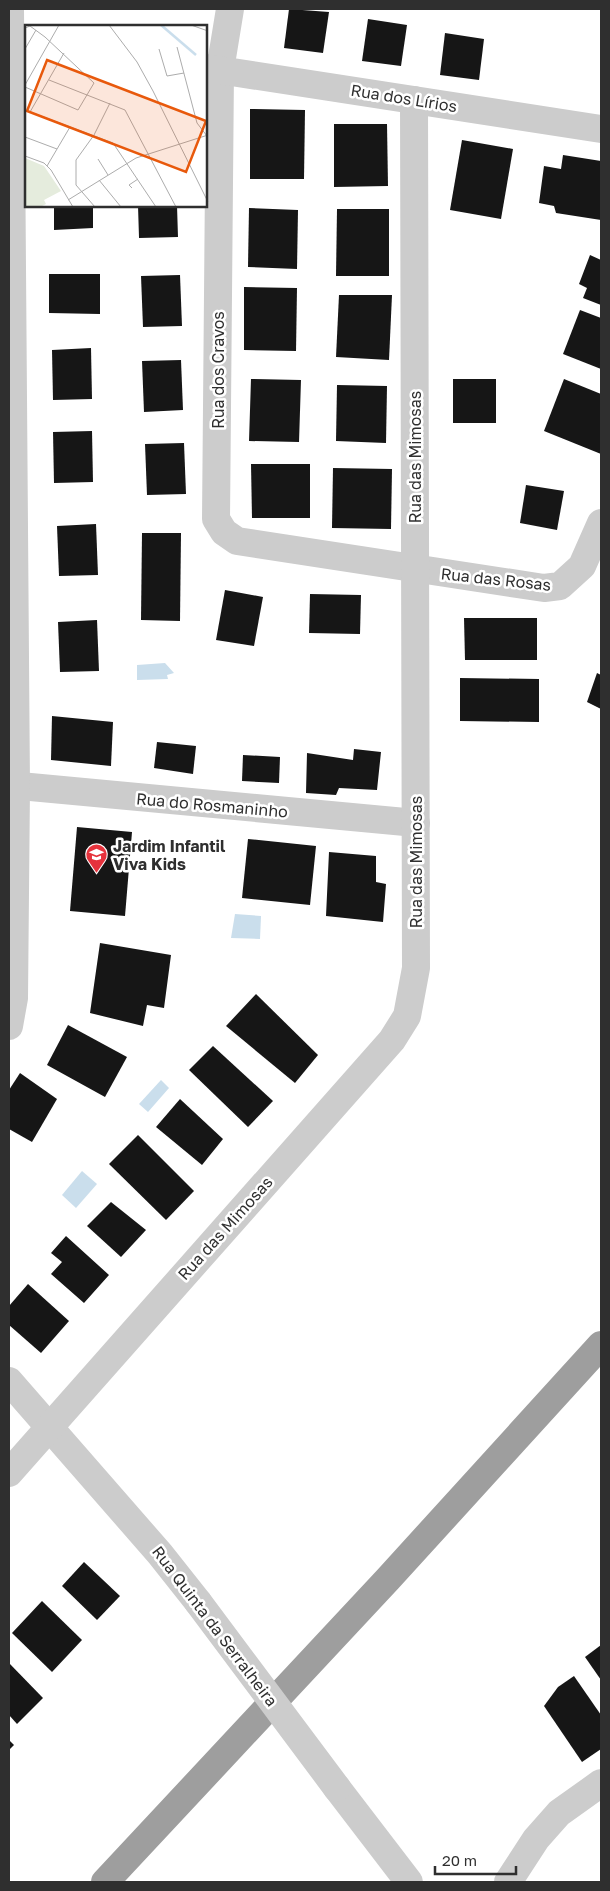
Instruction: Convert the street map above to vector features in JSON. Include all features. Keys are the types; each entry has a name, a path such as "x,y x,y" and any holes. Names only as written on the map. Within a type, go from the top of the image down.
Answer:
{"highway":[{"path":"105,1882 388,1579 601,1345"}],"street":[{"path":"9,1026 14,998 11,510 18,39 10,9"},
{"name":"Rua dos Cravos","path":"230,9 213,69 216,519 224,532 237,541 416,569"},
{"name":"Rua dos Lírios","path":"213,69 601,129"},
{"name":"Rua das Mimosas","path":"9,1473 392,1040 407,1016 416,968 414,100"},
{"name":"Rua das Rosas","path":"416,569 544,588 560,586 582,566 601,523"},
{"name":"Rua do Rosmaninho","path":"13,786 416,823"},
{"name":"Rua Quinta da Serralheira","path":"9,1381 160,1554 409,1882"},
{"path":"508,1882 536,1839 559,1813 601,1783"}],"water":[{"path":"165,663 174,673 167,675 168,679 137,680 137,665"},
{"path":"235,914 261,916 260,939 231,938"},
{"path":"161,1080 169,1088 148,1112 139,1104"},
{"path":"82,1171 97,1184 76,1208 62,1195"}],"building":[{"path":"289,9 329,12 323,53 284,48"},
{"path":"368,19 407,25 401,66 362,61"},
{"path":"445,33 484,39 479,80 440,75"},
{"path":"250,109 305,110 304,179 250,179"},
{"path":"334,124 387,124 388,186 334,187"},
{"path":"462,140 513,149 501,219 450,210"},
{"path":"563,155 601,161 601,220 556,213 554,206 539,203 544,166 561,169"},
{"path":"54,208 93,208 93,228 54,230"},
{"path":"138,208 177,208 178,237 139,238"},
{"path":"249,208 298,210 297,269 248,267"},
{"path":"337,209 389,209 389,276 336,276"},
{"path":"590,255 601,260 601,305 583,298 587,288 579,284"},
{"path":"49,274 100,274 100,314 49,313"},
{"path":"180,275 182,326 143,327 141,276"},
{"path":"244,287 297,288 296,351 244,350"},
{"path":"339,295 392,295 389,360 336,357"},
{"path":"580,310 601,318 601,369 563,354"},
{"path":"91,348 92,399 53,400 52,350"},
{"path":"181,360 183,410 144,412 142,361"},
{"path":"251,379 301,380 299,442 249,441"},
{"path":"453,379 496,379 496,423 453,423"},
{"path":"564,379 601,394 601,454 544,431"},
{"path":"337,385 387,386 386,443 336,441"},
{"path":"92,431 93,482 54,483 53,432"},
{"path":"184,443 186,494 147,495 145,444"},
{"path":"251,464 310,464 310,518 252,518"},
{"path":"333,468 392,469 391,529 332,528"},
{"path":"526,485 564,491 557,530 520,523"},
{"path":"96,524 98,575 59,576 57,526"},
{"path":"142,533 181,533 180,621 141,620"},
{"path":"225,590 263,597 254,646 216,640"},
{"path":"310,594 361,595 360,634 309,633"},
{"path":"464,618 537,618 537,660 465,660"},
{"path":"97,620 99,671 60,672 58,622"},
{"path":"597,673 601,675 601,709 587,702"},
{"path":"460,678 539,679 539,722 460,721"},
{"path":"52,716 113,722 111,766 51,760"},
{"path":"157,742 196,746 193,774 154,768"},
{"path":"354,749 381,752 377,790 339,788 336,795 306,793 307,753 353,760"},
{"path":"243,755 280,757 279,783 242,781"},
{"path":"77,827 132,832 125,916 70,911"},
{"path":"248,839 316,846 310,905 242,898"},
{"path":"329,852 376,856 376,882 386,884 383,922 326,916"},
{"path":"100,943 171,955 164,1008 147,1005 143,1026 90,1013"},
{"path":"256,994 318,1055 295,1083 226,1026"},
{"path":"68,1025 127,1057 105,1097 47,1065"},
{"path":"213,1046 273,1101 248,1127 189,1070"},
{"path":"20,1073 57,1099 32,1142 9,1129 9,1090"},
{"path":"180,1099 223,1139 202,1165 156,1127"},
{"path":"138,1135 194,1191 166,1220 109,1164"},
{"path":"111,1202 146,1230 121,1257 87,1226"},
{"path":"66,1236 109,1275 84,1303 51,1274 62,1262 51,1253"},
{"path":"28,1284 69,1321 41,1353 9,1325 9,1306"},
{"path":"84,1562 120,1596 97,1620 62,1586"},
{"path":"42,1601 82,1640 52,1672 12,1633"},
{"path":"601,1645 601,1680 585,1657"},
{"path":"9,1663 43,1698 17,1724 9,1715"},
{"path":"574,1676 601,1715 601,1749 582,1762 544,1706 558,1687"},
{"path":"9,1740 14,1745 9,1750"}],"place":[{"name":"Jardim Infantil Viva Kids","path":"97,874"}]}
